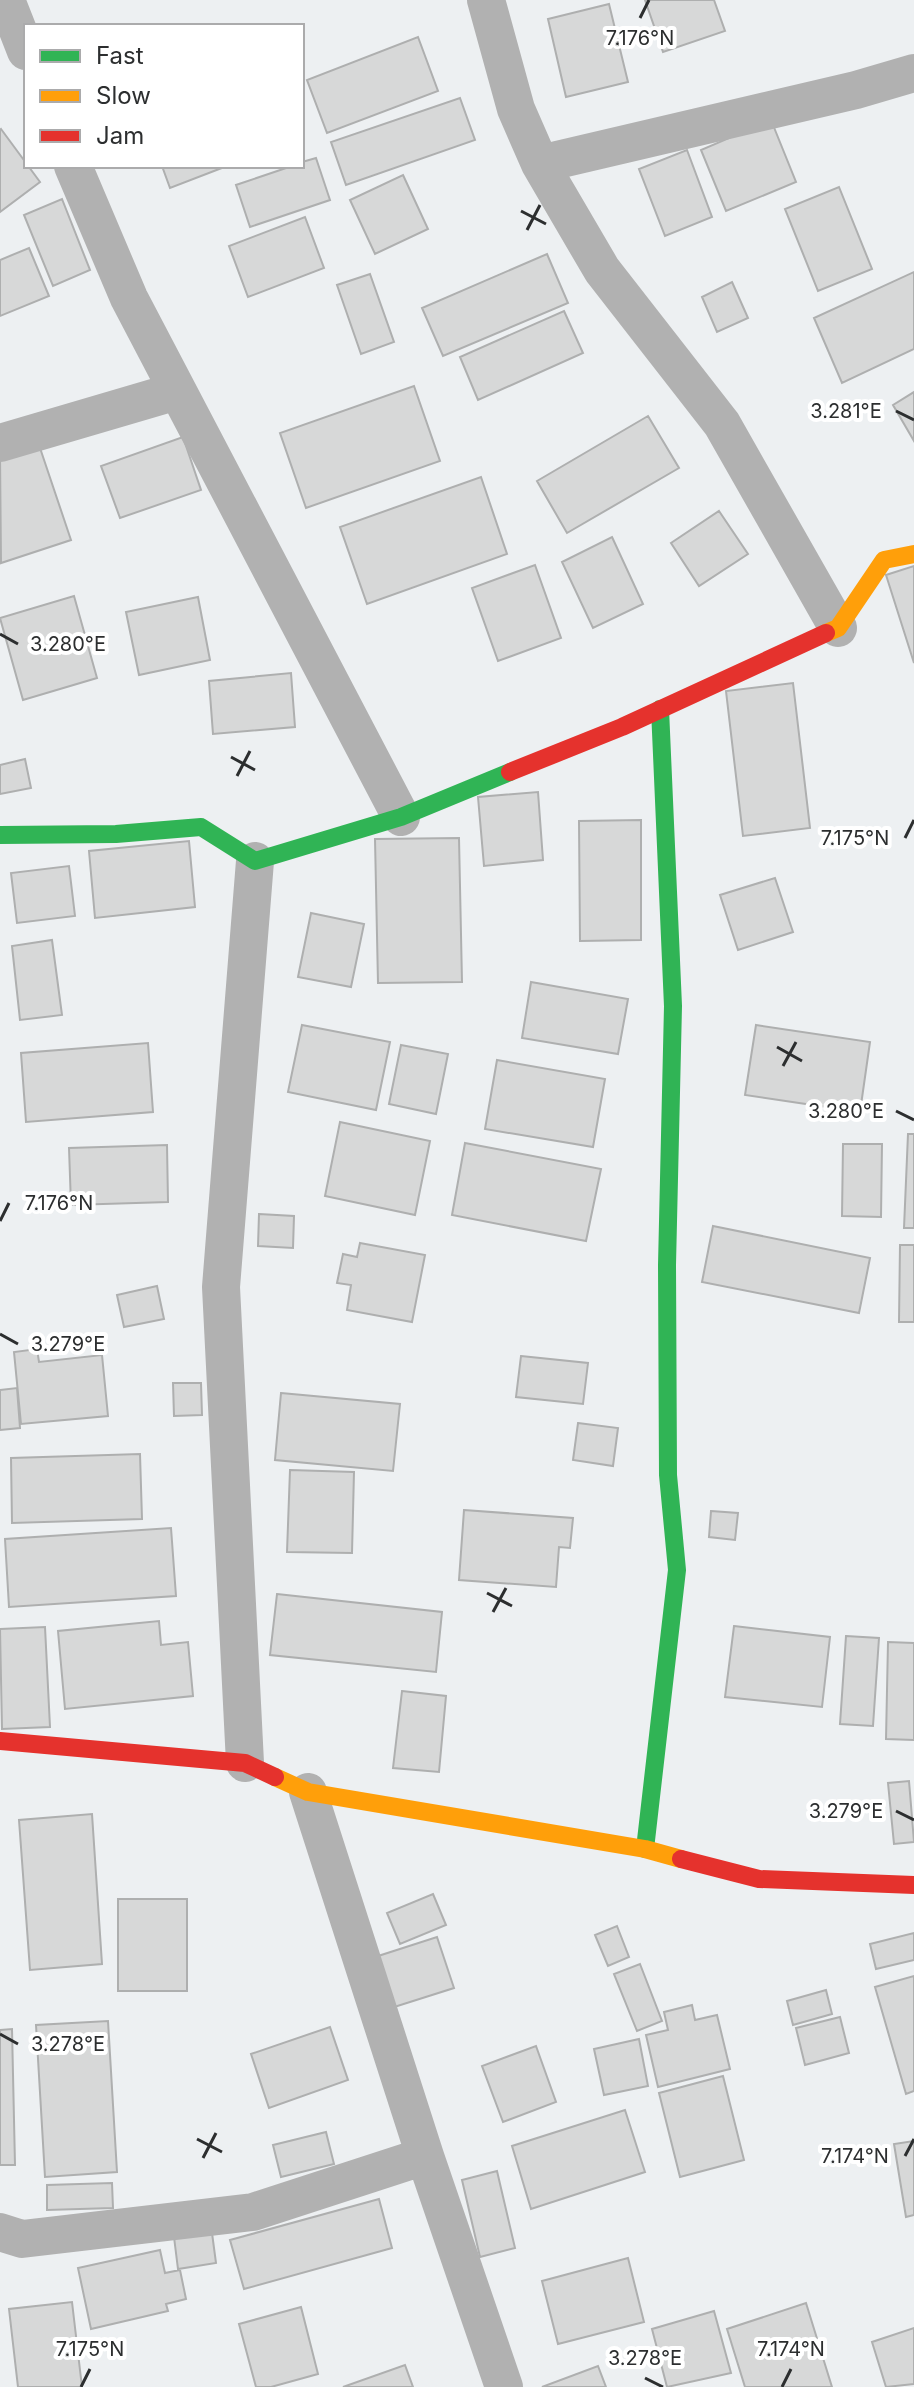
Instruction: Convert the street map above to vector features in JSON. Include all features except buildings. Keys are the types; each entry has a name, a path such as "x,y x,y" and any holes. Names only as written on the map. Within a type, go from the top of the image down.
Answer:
{"street":[{"path":"6,0 24,46"},
{"path":"486,0 516,109 540,164 602,270 722,424 838,628"},
{"path":"540,164 856,90 914,73"},
{"path":"74,168 129,298 401,817"},
{"path":"0,443 177,391"},
{"path":"0,835 116,834 201,827 255,861 401,817 660,709 838,628 884,560 914,554"},
{"path":"645,1849 677,1570 668,1475 667,1385 673,1006 660,709"},
{"path":"245,1763 221,1287 255,861"},
{"path":"0,1741 245,1763 308,1792 645,1849 759,1879 914,1885"},
{"path":"308,1792 425,2156 504,2387"},
{"path":"0,2232 22,2239 253,2212 425,2156"}],"traffic: fast":[{"path":"645,1849 677,1570 668,1475 667,1265 673,1006 660,709"},
{"path":"0,835 116,834 201,827 255,861 401,817 510,772"}],"traffic: slow":[{"path":"826,633 838,628 884,560 914,554"},
{"path":"275,1777 308,1792 645,1849 681,1859"}],"traffic: jam":[{"path":"510,772 622,727 826,633"},
{"path":"0,1741 245,1763 275,1777"},
{"path":"681,1859 759,1879 914,1885"}]}
